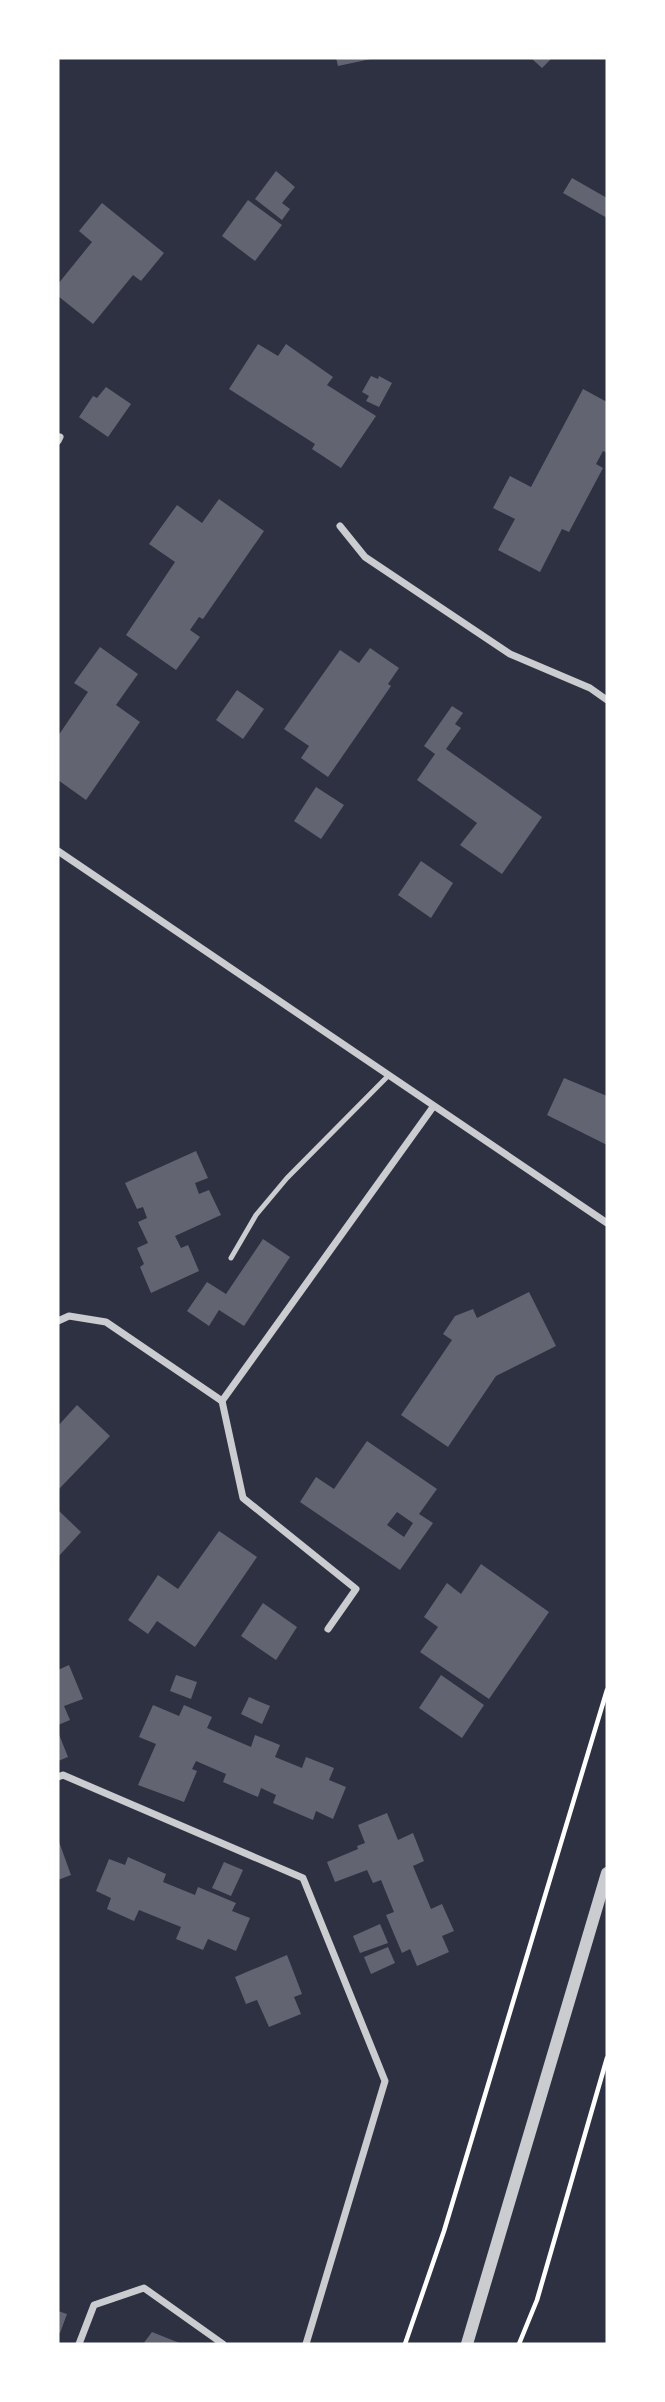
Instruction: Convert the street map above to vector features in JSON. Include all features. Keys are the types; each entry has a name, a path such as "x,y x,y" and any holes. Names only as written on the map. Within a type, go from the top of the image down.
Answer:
{"street":[{"path":"340,526 365,557 510,654 590,688 607,700"},
{"path":"58,851 607,1223"},
{"path":"222,1401 433,1107"},
{"path":"58,1321 69,1316 106,1322 222,1401 243,1498 356,1589 328,1629"},
{"path":"58,1777 63,1775 303,1878 385,2081 306,2344"},
{"path":"467,2344 607,1872"},
{"path":"79,2344 94,2305 144,2288 223,2344"}],"lane":[{"path":"231,1258 257,1215 287,1178 388,1076"}],"path":[{"path":"405,2344 444,2231 607,1692"},
{"path":"519,2344 537,2300 607,2058"}],"building":[{"path":"336,58 371,58 371,59 338,66"},
{"path":"531,58 552,58 542,68"},
{"path":"276,171 295,187 282,203 290,209 282,220 255,199"},
{"path":"572,178 607,198 607,218 563,193"},
{"path":"248,200 282,225 255,261 222,236"},
{"path":"102,203 164,253 141,281 133,275 93,324 58,296 58,284 92,242 79,231"},
{"path":"258,344 278,356 286,344 333,377 327,385 376,416 341,468 312,449 315,444 229,389"},
{"path":"371,376 378,379 379,376 392,383 379,407 366,401 369,396 362,392"},
{"path":"106,387 131,404 108,437 79,417 93,396 97,398"},
{"path":"583,389 607,402 607,453 603,451 596,464 603,468 569,532 562,529 540,572 498,550 515,519 493,508 510,476 531,487"},
{"path":"219,499 264,531 203,619 199,617 190,630 200,637 176,670 126,635 175,562 149,544 177,505 202,523"},
{"path":"100,647 138,674 116,705 140,722 86,800 58,780 58,736 88,692 74,683"},
{"path":"370,648 399,668 388,684 391,686 328,777 301,758 309,746 284,729 340,650 359,663"},
{"path":"237,690 264,709 243,739 216,720"},
{"path":"452,706 463,713 455,724 461,728 446,749 542,817 502,874 460,845 477,823 417,780 435,754 424,746"},
{"path":"316,787 344,805 321,839 294,821"},
{"path":"421,861 453,883 431,918 398,895"},
{"path":"564,1078 607,1096 607,1145 547,1115"},
{"path":"196,1151 208,1178 195,1183 199,1194 209,1190 221,1215 175,1236 181,1248 188,1245 199,1271 151,1293 140,1267 144,1264 137,1248 148,1243 138,1222 147,1218 143,1207 137,1209 125,1183"},
{"path":"263,1239 290,1257 244,1326 219,1310 209,1326 187,1311 207,1282 226,1294"},
{"path":"529,1292 556,1346 496,1376 448,1447 401,1415 452,1340 443,1334 455,1316 473,1309 477,1318"},
{"path":"77,1405 110,1436 58,1490 58,1426"},
{"path":"367,1441 437,1489 419,1514 433,1523 400,1570 300,1502 316,1477 334,1489","holes":["397,1512 413,1523 404,1537 387,1525"]},
{"path":"58,1510 81,1532 58,1557"},
{"path":"219,1531 257,1557 195,1647 157,1621 148,1634 128,1620 158,1575 178,1589"},
{"path":"481,1564 549,1612 489,1699 420,1652 438,1627 424,1617 447,1583 461,1594"},
{"path":"263,1603 297,1627 276,1660 241,1636"},
{"path":"69,1665 83,1699 64,1706 70,1720 58,1725 58,1670"},
{"path":"176,1675 197,1682 191,1699 170,1691"},
{"path":"441,1675 484,1705 462,1738 419,1708"},
{"path":"249,1697 270,1706 262,1724 241,1714"},
{"path":"153,1705 179,1716 184,1705 212,1717 207,1728 251,1747 255,1735 280,1745 275,1757 302,1768 306,1757 334,1768 329,1780 346,1787 333,1819 316,1811 313,1820 273,1803 276,1795 261,1788 258,1797 223,1782 226,1774 196,1761 192,1769 197,1771 184,1802 138,1785 156,1744 139,1737"},
{"path":"58,1732 68,1757 58,1761"},
{"path":"387,1813 398,1840 413,1833 424,1861 413,1866 431,1909 442,1904 454,1931 442,1936 449,1952 417,1966 410,1949 402,1953 386,1915 394,1912 381,1880 373,1883 367,1870 335,1882 327,1862 358,1849 357,1846 365,1843 358,1825"},
{"path":"58,1839 71,1875 58,1880"},
{"path":"128,1857 166,1874 163,1882 195,1895 198,1887 236,1903 232,1911 250,1918 236,1951 208,1939 203,1950 176,1939 181,1927 139,1910 134,1921 107,1909 111,1898 96,1891 109,1859 125,1865"},
{"path":"224,1862 243,1870 231,1896 212,1888"},
{"path":"380,1924 388,1943 360,1953 353,1936"},
{"path":"388,1947 395,1963 371,1974 364,1957"},
{"path":"287,1955 302,1994 294,1997 301,2014 269,2027 257,2000 246,2004 235,1977"},
{"path":"58,2311 67,2314 60,2333 58,2332"},
{"path":"152,2332 182,2344 143,2344"}]}
